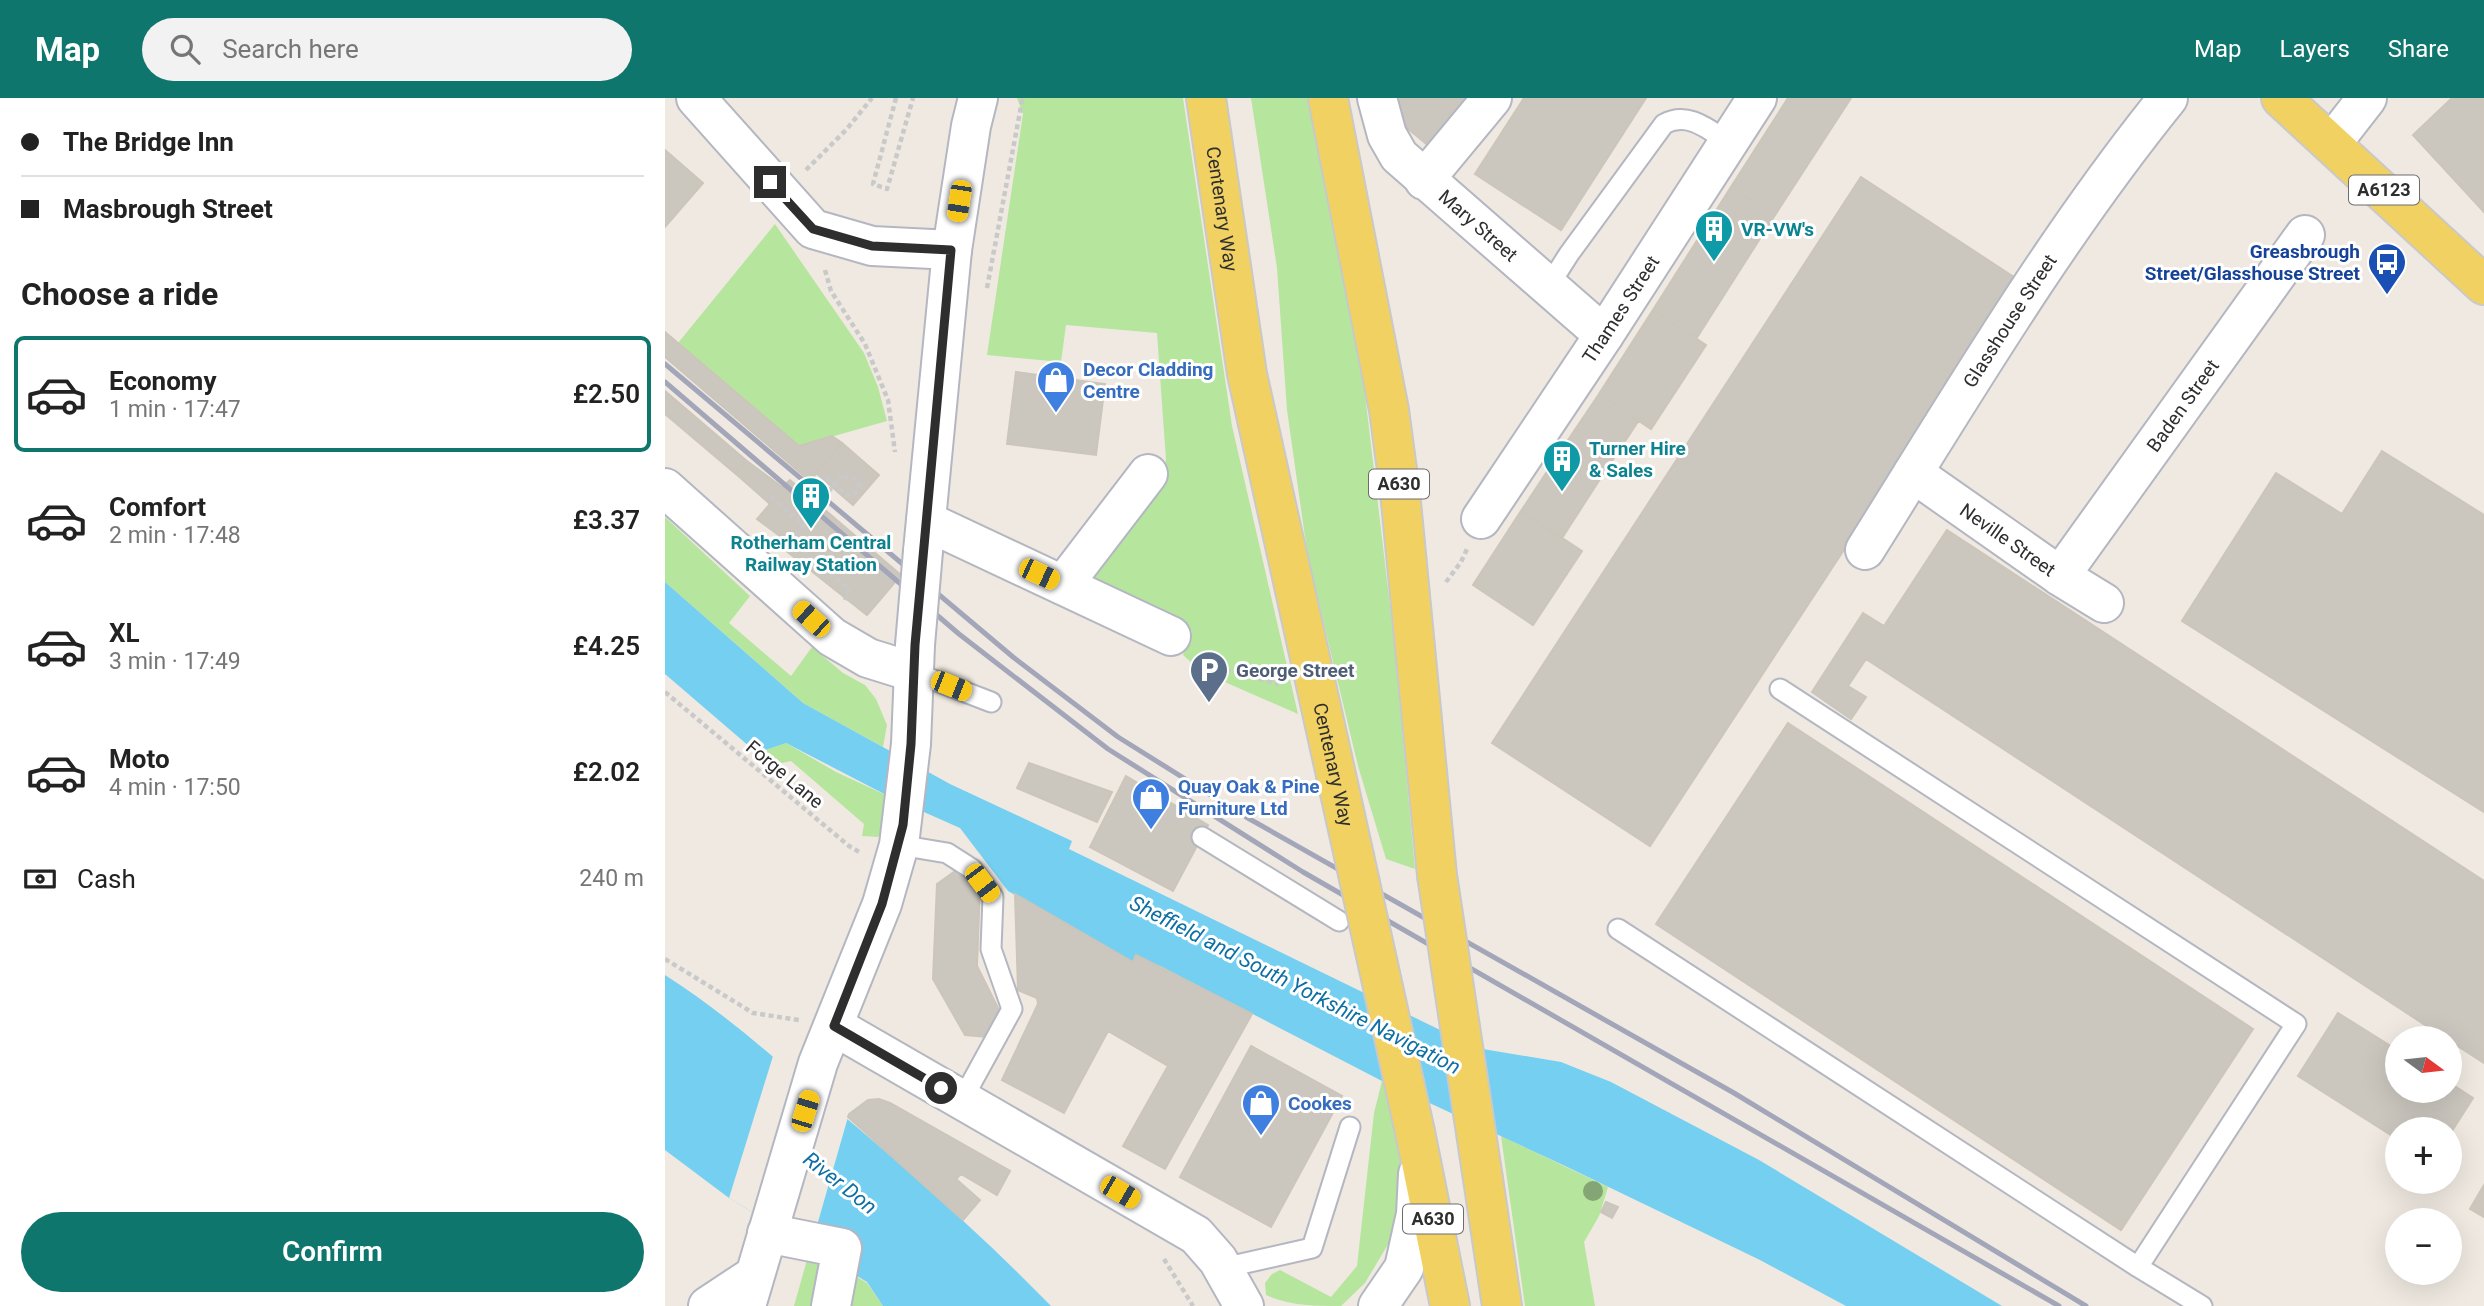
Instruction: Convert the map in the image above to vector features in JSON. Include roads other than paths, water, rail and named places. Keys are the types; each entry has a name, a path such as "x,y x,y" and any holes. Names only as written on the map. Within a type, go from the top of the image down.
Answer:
{"main road":[{"name":"Centenary Way","path":"1206,98 1247,374 1417,1140 1450,1306"},
{"name":"A630","path":"1328,98 1389,410 1400,492 1437,875 1502,1306"},
{"name":"A6123","path":"2281,98 2484,285"}],"street":[{"path":"696,98 813,229 872,246 951,250"},
{"name":"Mary Street","path":"1377,98 1387,135 1399,156 1604,335"},
{"path":"1425,180 1492,98"},
{"name":"Thames Street","path":"1481,519 1757,98"},
{"name":"Glasshouse Street","path":"1865,551 2049,260 2126,151 2168,98"},
{"path":"2332,143 2367,98"},
{"path":"708,1306 750,1291 818,1063 882,904 898,847 911,744 914,658 951,250 973,107"},
{"name":"Baden Street","path":"2060,576 2305,234"},
{"name":"Neville Street","path":"1913,473 2060,576 2104,603"},
{"path":"1063,585 1148,474"},
{"path":"665,488 832,637 868,658 914,658"},
{"path":"926,524 1063,585 1170,647"},
{"path":"834,1026 1196,1235 1223,1268 1244,1306"},
{"path":"1377,1306 1404,1268 1416,1214 1417,1140"},
{"path":"769,1228 842,1248 831,1306"}],"lane":[{"path":"1548,287 1664,124 1672,120 1691,119 1728,142"},
{"path":"914,658 991,702"},
{"path":"1780,689 2296,1024 2138,1267"},
{"path":"1202,836 1339,921"},
{"path":"898,847 947,853 972,869 993,897 991,949 1012,1009 962,1100"},
{"path":"1619,929 2202,1306"},
{"path":"1223,1268 1312,1248 1350,1127"}],"water":[{"name":"Sheffield and South Yorkshire Navigation","path":"665,582 803,703 950,784 1072,841 1069,849 1477,1048 1561,1062 1611,1082 1759,1160 2002,1306 1846,1306 1760,1260 1382,1081 1162,967 1136,956 1133,962 1008,891 960,828 890,797 786,743 757,753 665,674"},
{"name":"River Don","path":"665,975 736,1026 867,1136 961,1219 1051,1306 883,1306 867,1282 729,1198 665,1150"}],"railway":[{"path":"665,364 1013,657 1118,737 1246,817 1734,1093 2086,1306"},
{"path":"665,382 959,634 1108,749 1303,872 2059,1306"}],"place":[{"name":"VR-VW's","path":"1714,263"},
{"name":"Greasbrough Street/Glasshouse Street","path":"2387,296"},
{"name":"Decor Cladding Centre","path":"1056,414"},
{"name":"Turner Hire & Sales","path":"1562,493"},
{"name":"Rotherham Central Railway Station","path":"811,530"},
{"name":"George Street","path":"1209,704"},
{"name":"Quay Oak & Pine Furniture Ltd","path":"1151,831"},
{"name":"Cookes","path":"1261,1137"}]}
